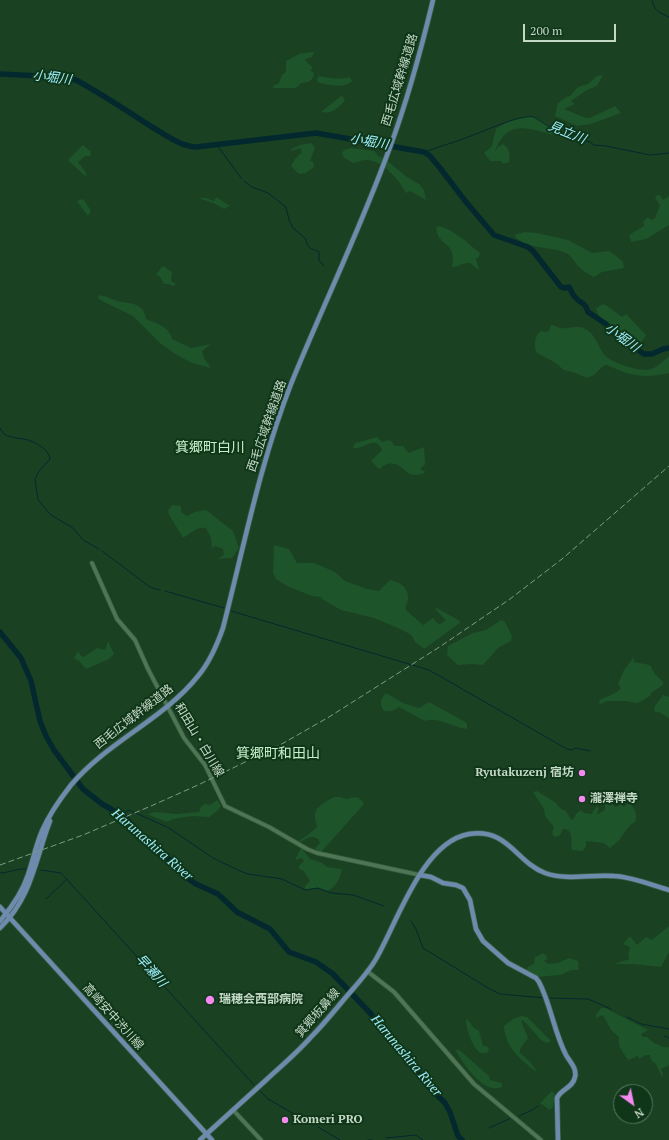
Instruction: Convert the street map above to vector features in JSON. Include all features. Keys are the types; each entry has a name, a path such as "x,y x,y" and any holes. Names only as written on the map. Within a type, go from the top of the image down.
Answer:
{"main road":[{"name":"西毛広域幹線道路","path":"0,928 20,894 42,831 65,793 87,768 189,687 210,660 219,639 259,482 280,415 291,384 380,174 407,97 423,42 433,0"},
{"name":"箕郷板鼻線","path":"200,1140 302,1046 339,1006 359,982 379,954 402,905 420,875 447,844 461,836 488,834 504,842 534,867 548,874 560,877 619,876 669,890"},
{"path":"420,875 432,877 443,883 456,885 463,888 470,900 478,932 486,944 508,963 536,978 539,982 564,1051 575,1071 574,1081 571,1086 560,1092 558,1098 558,1140"},
{"name":"高崎安中渋川線","path":"0,907 212,1140"},
{"name":"西毛広域幹線道路","path":"0,921 8,916"}],"street":[{"name":"和田山・白川線","path":"92,564 117,619 135,640 184,738 210,772 222,801 228,808 270,827 307,849 317,853 420,875"},
{"path":"367,971 394,992 474,1084 541,1140"},
{"path":"233,1110 261,1140"}],"green space":[{"path":"314,52 312,57 305,59 313,68 310,70 314,73 311,80 301,83 296,88 272,87 279,83 282,75 286,72 286,61 299,54"},
{"path":"603,75 597,86 587,90 571,101 575,104 564,109 586,118 590,118 615,106 621,113 591,124 577,126 555,116 558,103 570,96 578,87 588,84 597,76"},
{"path":"319,76 338,79 350,77 352,81 340,86 331,85 318,82 317,79"},
{"path":"341,96 345,100 340,106 332,111 321,112"},
{"path":"529,116 537,118 559,132 582,136 584,139 581,142 524,128 511,130 498,144 495,152 498,147 503,144 509,152 509,162 503,164 501,161 490,161 484,153 492,146 496,129 512,120"},
{"path":"311,143 315,148 310,161 313,162 314,167 306,173 299,174 291,166 302,152 300,148 292,151 291,149"},
{"path":"83,145 91,152 90,156 85,156 78,162 87,174 85,176 68,160"},
{"path":"351,148 374,151 378,156 385,159 407,177 419,184 424,190 426,200 410,191 406,193 395,177 378,163 366,160 353,163 343,157 342,153 344,150"},
{"path":"657,195 660,195 663,200 669,196 669,225 646,239 631,242 629,235 644,226 643,222 647,218 652,220 655,218 660,205 655,198"},
{"path":"216,197 230,206 224,209 213,203 198,198 206,198 214,201"},
{"path":"83,199 90,209 90,214 87,215 77,201"},
{"path":"439,226 450,230 480,253 479,257 476,259 479,270 468,263 452,267 452,252 437,234 436,227"},
{"path":"525,232 537,233 568,240 592,253 609,251 623,262 624,268 602,272 594,277 580,268 568,254 554,249 532,246 519,240 514,235"},
{"path":"163,266 172,272 171,281 176,284 174,286 164,284 160,277 156,274"},
{"path":"99,295 136,305 145,313 146,319 166,328 172,339 191,348 211,344 202,351 204,358 211,368 192,363 175,354 160,343 133,316 102,301 98,298"},
{"path":"603,304 622,317 626,314 646,335 637,348 602,320 596,308"},
{"path":"551,325 560,328 584,328 590,332 606,356 611,360 625,366 646,370 651,369 669,356 669,373 644,376 623,372 607,365 603,366 594,375 587,378 564,370 554,362 537,353 535,348 537,335 541,331 549,331"},
{"path":"377,437 382,442 390,440 395,446 403,446 409,453 424,447 425,464 420,469 426,472 413,475 398,465 393,464 387,464 379,469 371,461 382,450 376,443 353,448 356,443"},
{"path":"172,505 181,506 181,512 187,516 195,512 206,510 233,531 239,548 232,558 217,559 224,555 223,549 214,546 212,549 211,538 206,528 197,529 183,538 168,511"},
{"path":"274,545 289,549 297,563 314,563 335,572 345,581 367,589 379,591 390,580 401,584 406,589 408,596 406,610 423,625 433,618 440,624 446,620 435,609 437,608 461,622 424,649 415,642 412,636 398,628 374,618 341,610 321,597 312,596 287,586 276,579 273,573"},
{"path":"501,620 505,622 512,636 511,641 498,648 483,665 458,665 447,655 448,646 473,633 486,630"},
{"path":"108,641 114,654 109,659 86,669 74,658 78,651 81,656 84,657 97,648 105,650"},
{"path":"634,657 634,662 650,665 655,674 663,682 663,685 640,702 607,701 600,704 600,700 621,688 618,684 624,670"},
{"path":"386,693 403,703 419,708 429,702 467,723 467,729 435,720 425,721 399,707 392,711 384,711 381,706 381,702"},
{"path":"663,695 669,697 669,718 659,712 655,712 654,707"},
{"path":"537,791 566,811 573,820 576,814 581,810 584,813 592,814 597,806 599,809 598,814 605,810 605,803 609,802 616,807 621,804 624,807 627,804 631,804 636,813 636,819 635,822 629,826 610,848 604,843 586,841 586,847 582,851 572,850 571,834 569,831 563,829 560,835 555,837 552,834 554,827 545,816 544,809 533,792"},
{"path":"334,797 347,799 357,797 361,799 364,804 322,851 317,851 315,848 320,843 318,839 311,837 301,842 299,841 317,827 315,816 317,809 322,804"},
{"path":"217,800 221,806 209,817 192,816 173,819 167,822 147,814 155,812 176,814 199,812 201,807 205,804 210,805"},
{"path":"301,848 310,859 322,863 327,867 342,869 338,882 328,891 317,888 305,890 305,886 310,881 304,871 299,869 299,866 304,861 302,858 295,860"},
{"path":"669,926 669,952 661,967 633,964 614,964 630,959 628,956 630,947 623,944 630,936 637,945 646,937 652,940"},
{"path":"544,953 548,959 544,961 548,964 558,963 569,958 578,961 579,970 572,970 560,975 536,977 526,971 528,967 534,964 535,957"},
{"path":"601,1008 605,1008 648,1030 641,1034 643,1037 647,1037 654,1043 663,1047 669,1047 669,1065 661,1069 663,1074 662,1077 656,1064 651,1060 650,1055 646,1055 639,1059 638,1056 628,1060 622,1052 619,1037 611,1030 603,1015 596,1018 596,1015"},
{"path":"522,1016 527,1017 551,1041 547,1043 541,1040 523,1020 521,1021 528,1038 520,1049 520,1053 530,1062 538,1073 515,1053 507,1041 505,1034 504,1026 513,1019"},
{"path":"467,1019 474,1028 479,1031 483,1046 487,1046 489,1049 487,1053 480,1053 475,1047 467,1030"},
{"path":"458,1049 489,1076 490,1080 502,1083 502,1087 488,1087 481,1083 464,1063 456,1051"},
{"path":"552,1091 555,1094 553,1107 550,1110 540,1103"}],"waterway":[{"path":"652,0 656,9 660,13 669,17"},
{"name":"小堀川","path":"0,74 59,77 76,80 168,137 184,145 196,147 316,133 424,152 430,156 494,235 528,247 533,251 561,287 569,287 573,295 584,304 588,312 606,324 615,334 644,354 652,354 669,348"},
{"name":"見立川","path":"424,152 463,139 505,122 534,117 556,131 569,135 578,135 585,141 594,145 650,155 669,153"},
{"path":"217,145 241,178"},
{"path":"244,181 252,187 268,193 286,207 289,220 293,228 306,239 308,246 319,252 319,260 324,266"},
{"path":"0,428 5,435 32,442 47,452 50,459 39,471 35,479 38,500 51,515 73,528 83,540 99,549"},
{"path":"102,551 150,587 160,590"},
{"path":"165,591 224,608"},
{"path":"231,611 429,670 567,749 571,750 576,748 590,751"},
{"name":"Harunashira River","path":"0,632 21,658 31,681 40,721 46,736 54,750 83,789 102,804 125,817 155,850 173,862 190,880 218,894 237,912 270,929 289,952 316,962 333,974 371,1014 428,1086 445,1103 450,1112 458,1136 462,1140"},
{"path":"115,811 125,812 129,810 169,828 213,858 248,874 282,879 305,890 318,888 331,893 353,895 384,906"},
{"name":"早瀬川","path":"0,873 26,869"},
{"name":"早瀬川","path":"41,870 61,873 254,1085"},
{"path":"46,899 67,879"},
{"path":"411,921 416,929 423,948 488,988 500,994 545,998"},
{"path":"548,998 588,999 611,1009"},
{"path":"627,1017 641,1024 669,1029"},
{"path":"664,1036 669,1038"},
{"name":"早瀬川","path":"260,1091 268,1099 313,1125"},
{"path":"519,1116 538,1106"},
{"path":"489,1128 509,1119"},
{"name":"早瀬川","path":"318,1127 340,1140"},
{"path":"386,1138 416,1135 423,1140"}],"railway":[{"path":"0,865 83,835 198,785 280,745 329,717 441,646 510,599 562,559 669,466"}],"place":[{"name":"Ryutakuzenj 宿坊","path":"582,773"},
{"name":"瀧澤禅寺","path":"582,799"},
{"name":"瑞穂会西部病院","path":"210,1000"},
{"name":"Komeri PRO","path":"285,1120"}],"district":[{"name":"箕郷町白川","path":"210,448"},
{"name":"箕郷町和田山","path":"278,754"}]}
